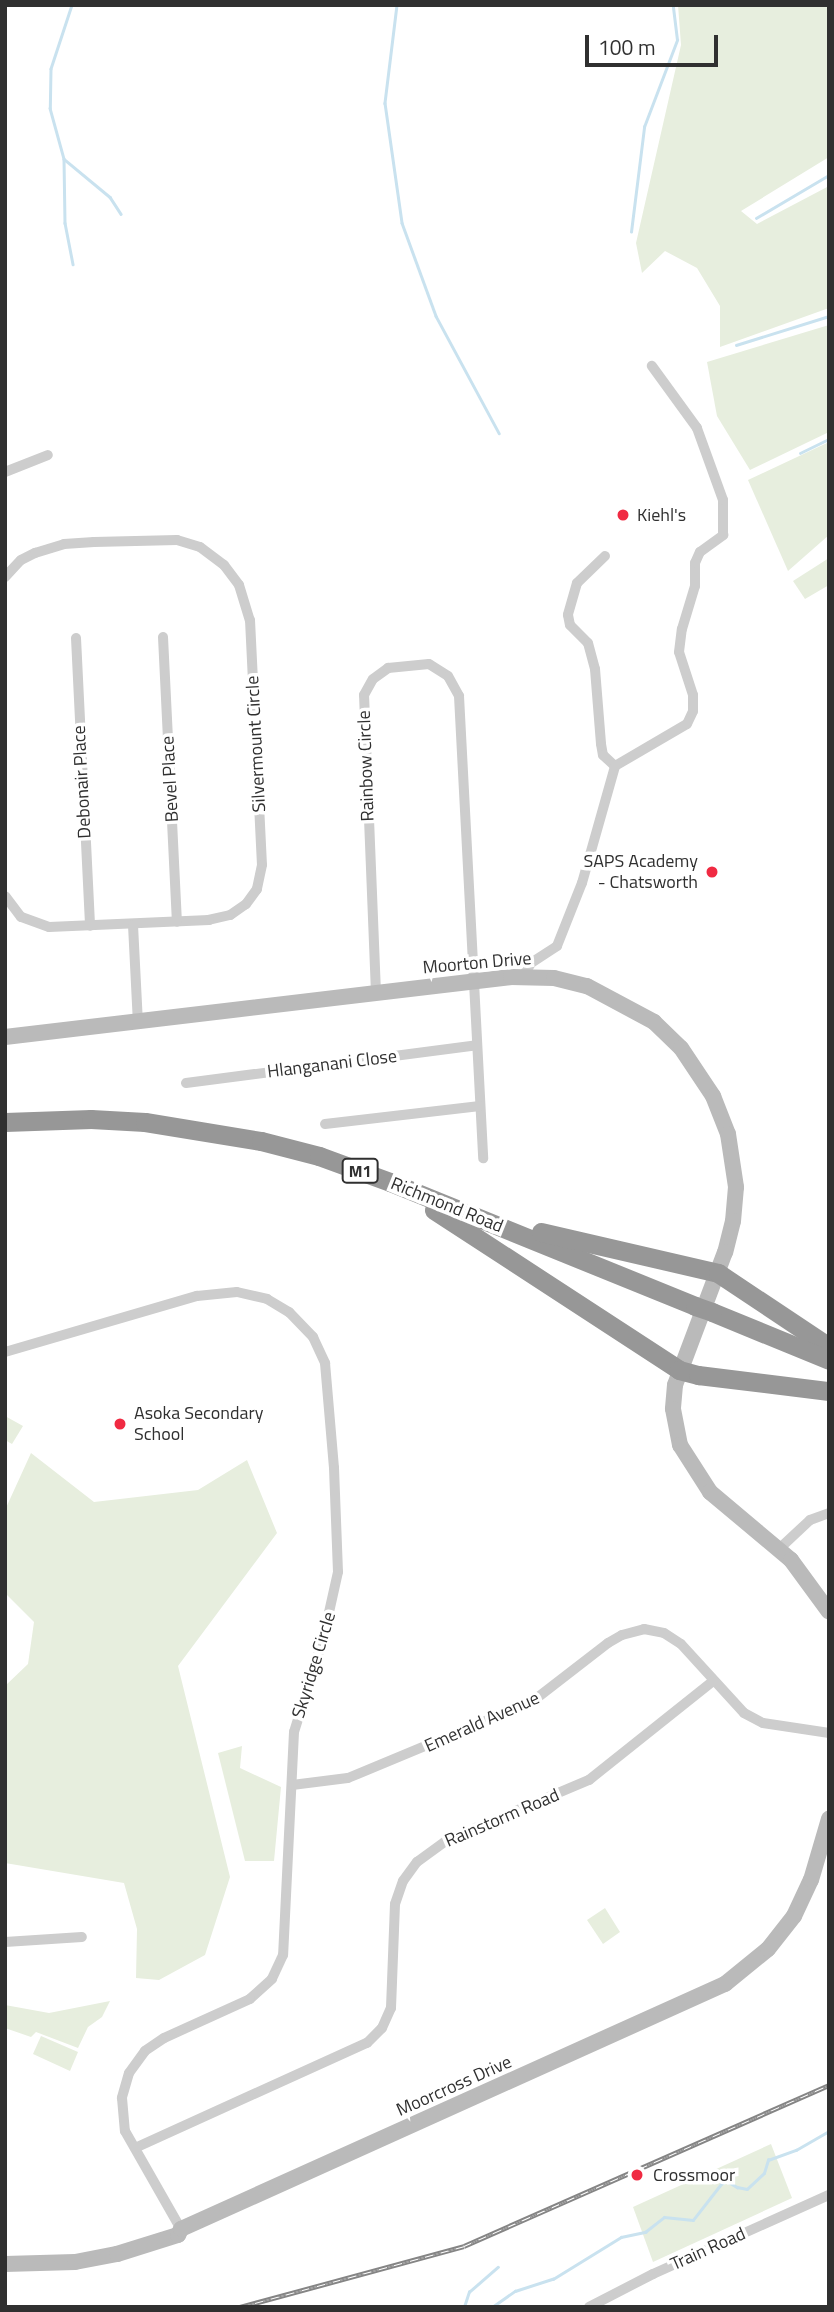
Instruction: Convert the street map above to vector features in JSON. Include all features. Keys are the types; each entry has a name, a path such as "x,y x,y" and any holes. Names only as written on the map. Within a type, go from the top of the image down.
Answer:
{"highway":[{"name":"Richmond Road","path":"5,1122 91,1119 178,1125 261,1140 319,1156 432,1199 701,1314 829,1360"},
{"path":"319,1156 451,1220 680,1370 698,1375 829,1391"},
{"path":"432,1199 553,1235 718,1272 829,1347"}],"street":[{"path":"523,976 531,963 557,946 582,883 615,766 675,732 690,719 693,695 679,652 682,629 695,586 695,563 700,552 723,535 723,500 697,428 652,366"},
{"path":"5,472 48,455"},
{"name":"Silvermount Circle","path":"5,577 21,560 64,544 166,539 191,543 210,553 239,585 250,620 262,865 260,880 246,904 230,915 209,920 133,925 38,925 21,916 5,896"},
{"path":"605,556 577,583 568,615 570,625 588,643 595,669 603,755 615,766"},
{"name":"Bevel Place","path":"163,637 177,922"},
{"name":"Debonair Place","path":"76,638 90,926"},
{"name":"Rainbow Circle","path":"376,993 364,695 379,673 408,664 436,667 448,676 459,696 483,1158"},
{"path":"133,925 138,1023"},
{"name":"Moorton Drive","path":"5,1037 138,1023 473,979 523,976 573,982 619,1001 669,1036 705,1080 728,1134 736,1187 733,1221 718,1272 701,1314"},
{"name":"Hlanganani Close","path":"186,1083 477,1045"},
{"path":"325,1124 480,1106"},
{"name":"Skyridge Circle","path":"5,1352 197,1296 225,1292 267,1299 289,1312 313,1338 327,1377 338,1572 323,1639 294,1732 286,1934 281,1962 272,1979 250,1999 154,2043 137,2060 124,2085 121,2109 125,2131 181,2229"},
{"path":"701,1314 680,1370 673,1409 684,1454 710,1492 779,1549 802,1572 829,1612"},
{"path":"779,1549 810,1520 829,1513"},
{"name":"Emerald Avenue","path":"292,1785 348,1778 533,1701 608,1643 631,1631 656,1630 673,1637 734,1705 752,1718 777,1726 829,1734"},
{"name":"Rainstorm Road","path":"135,2148 367,2043 382,2028 391,2008 395,1904 403,1881 417,1862 449,1839 589,1780 713,1681"},
{"name":"Moorcross Drive","path":"5,2264 45,2265 95,2258 178,2235 181,2229 725,1984 768,1950 794,1916 811,1880 829,1819"},
{"path":"5,1942 82,1937"},
{"name":"Train Road","path":"589,2307 653,2274 829,2195"}],"green space":[{"path":"678,5 829,5 829,157 741,211 757,224 829,186 829,308 720,347 720,306 697,268 665,251 642,273 636,243 681,45"},
{"path":"829,325 829,432 750,470 717,416 707,362"},
{"path":"829,442 829,535 788,571 748,480"},
{"path":"829,558 829,585 805,599 793,581"},
{"path":"5,1416 23,1426 12,1444 5,1440"},
{"path":"31,1453 94,1502 198,1490 247,1460 277,1533 178,1666 230,1877 205,1955 159,1980 136,1978 137,1929 124,1883 5,1863 5,1686 28,1664 34,1622 5,1593 5,1510"},
{"path":"242,1746 240,1768 281,1787 274,1861 245,1861 218,1753"},
{"path":"605,1908 620,1932 603,1944 587,1920"},
{"path":"110,2001 102,2017 88,2027 78,2048 36,2032 31,2037 5,2028 5,2005 49,2013"},
{"path":"41,2036 78,2052 70,2071 33,2054"},
{"path":"771,2144 792,2198 653,2262 633,2207"}],"waterway":[{"path":"72,5 51,69 50,108 64,159 65,223 73,264"},
{"path":"397,5 385,103 402,223 436,316 499,433"},
{"path":"631,232 644,127 677,40 673,5"},
{"path":"64,159 110,197 121,214"},
{"path":"756,218 829,175"},
{"path":"736,345 829,316"},
{"path":"800,453 829,439"},
{"path":"492,2307 515,2291 553,2279 621,2237 645,2232 664,2217 693,2220 721,2184 727,2181 747,2189 764,2173 768,2160 796,2150 829,2131"},
{"path":"464,2307 469,2292 498,2267"}],"railway":[{"path":"240,2307 464,2246 829,2085"}],"place":[{"name":"Kiehl's","path":"623,515"},
{"name":"SAPS Academy - Chatsworth","path":"712,872"},
{"name":"Asoka Secondary School","path":"120,1424"},
{"name":"Crossmoor","path":"637,2175"}]}
